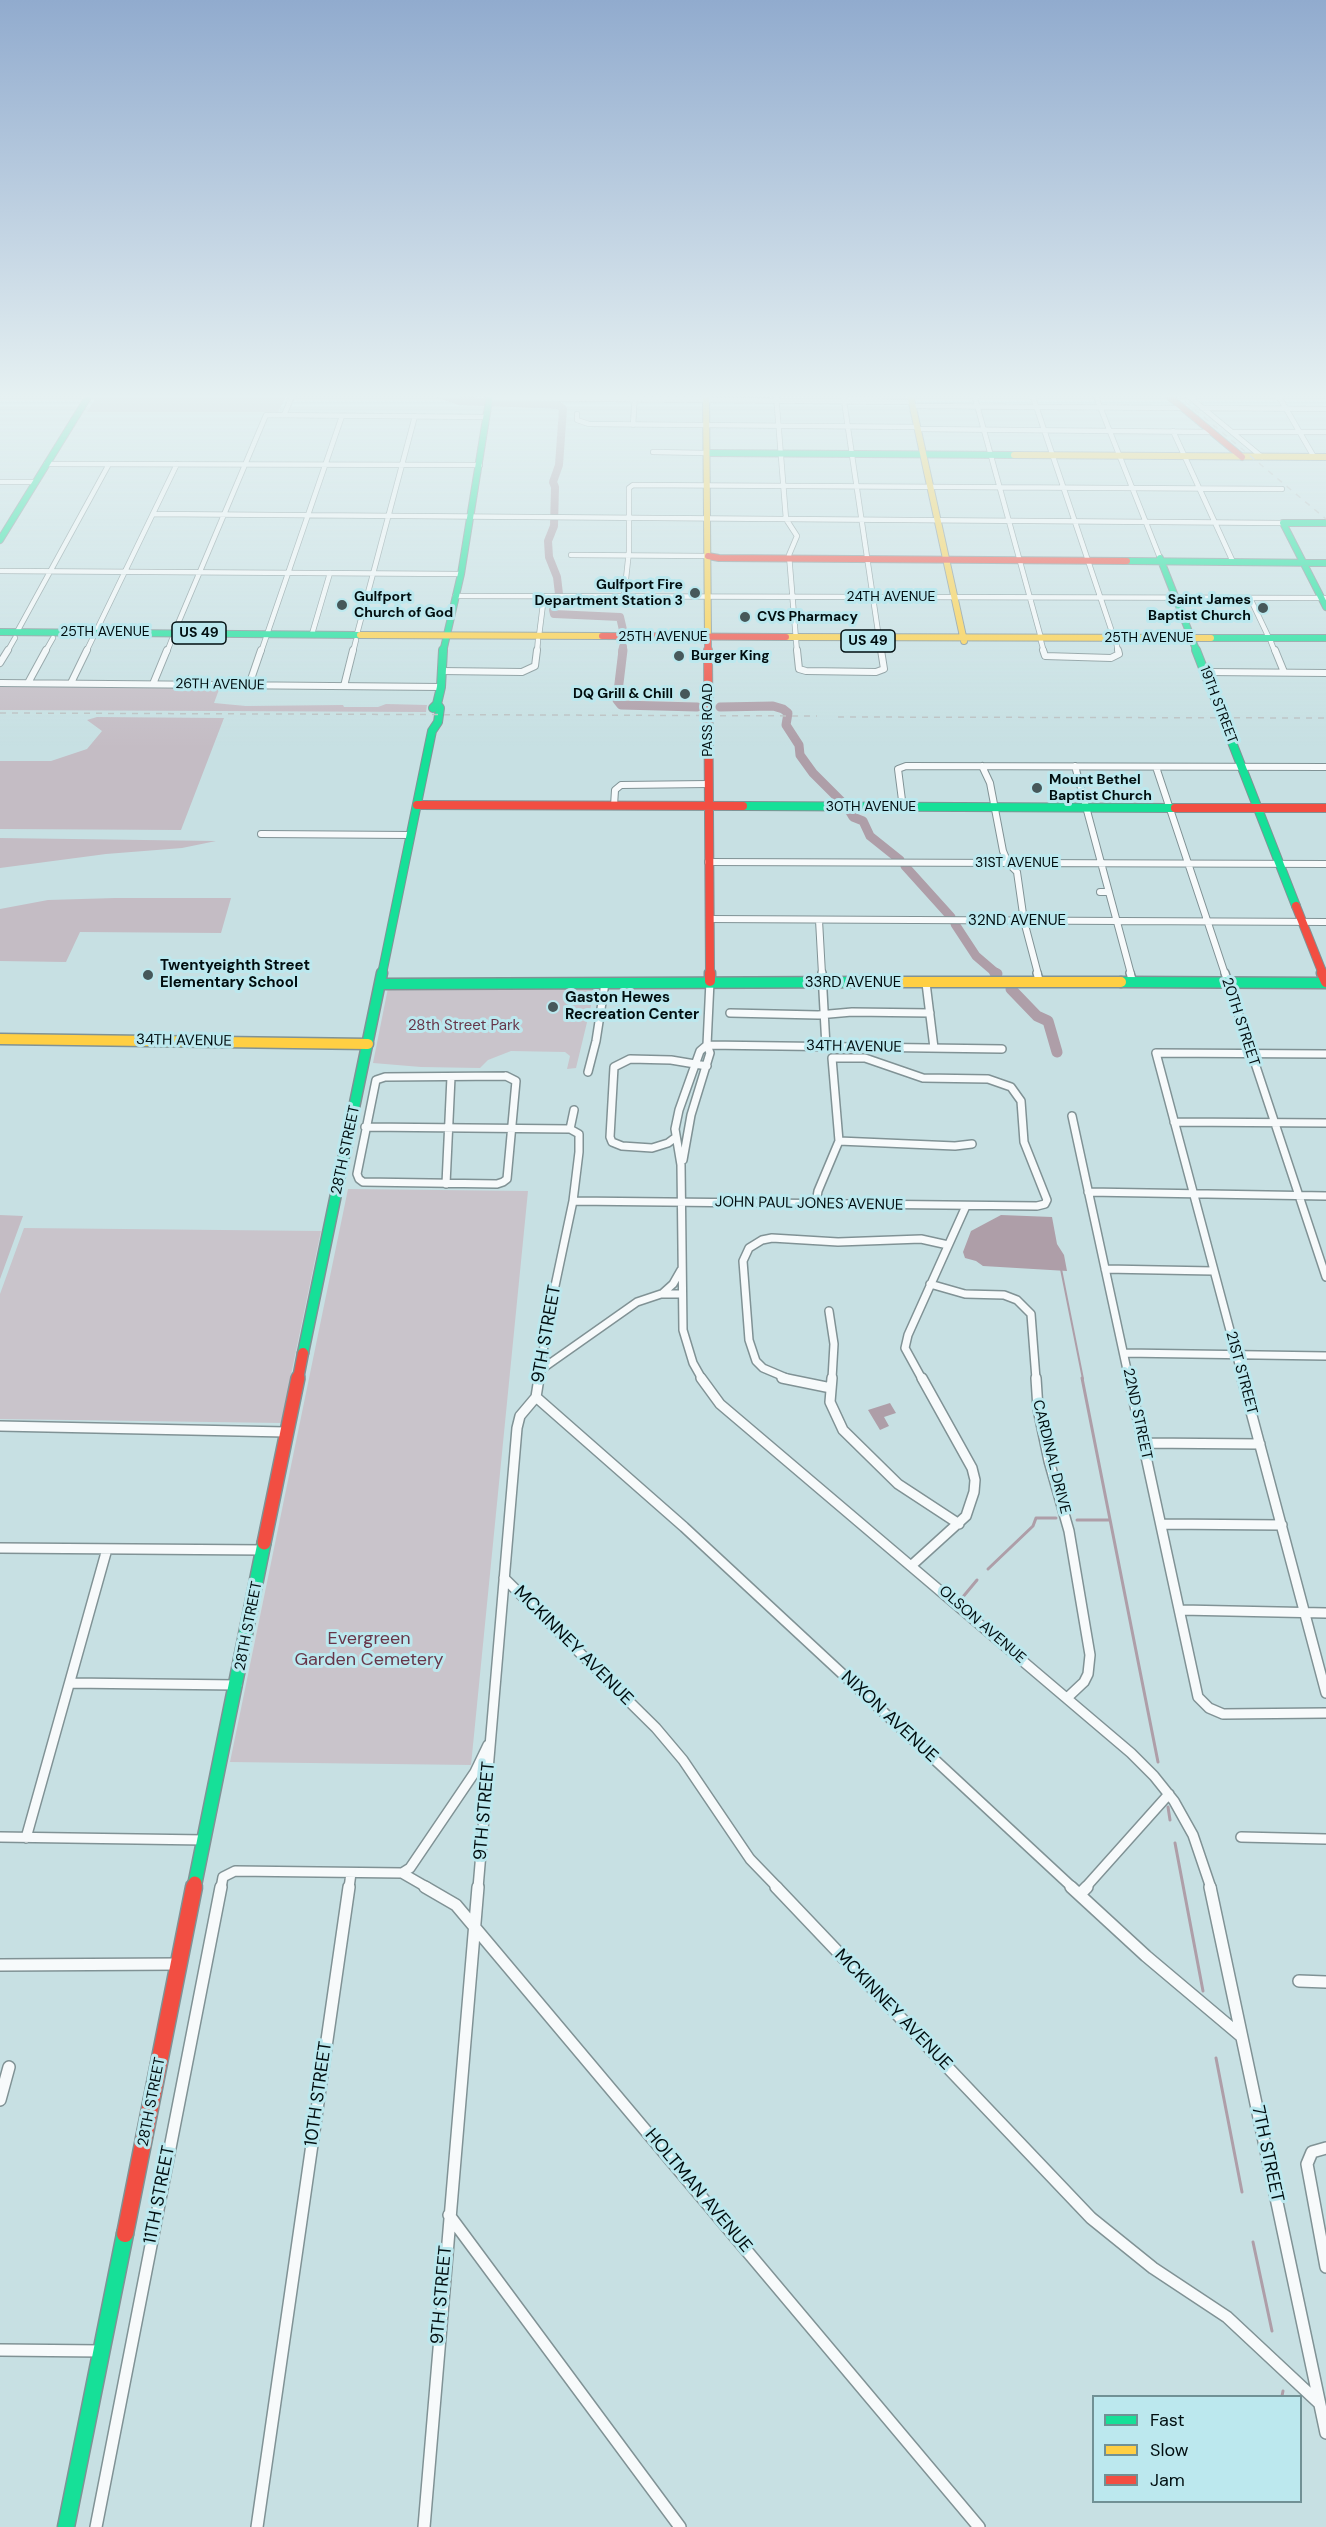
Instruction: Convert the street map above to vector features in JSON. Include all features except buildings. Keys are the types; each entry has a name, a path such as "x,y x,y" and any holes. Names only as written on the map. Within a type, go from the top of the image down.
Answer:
{"main road":[{"path":"0,540 17,512"},
{"name":"28TH STREET","path":"66,2527 286,1432 433,726 430,721 441,687 445,638 461,574 472,512"},
{"name":"PASS ROAD","path":"708,512 710,981"},
{"path":"936,512 963,639"},
{"path":"1324,601 1283,523 1326,523"},
{"path":"708,556 1326,561"},
{"name":"19TH STREET","path":"1161,560 1326,982"},
{"name":"25TH AVENUE","path":"0,632 53,638 94,635"},
{"name":"25TH AVENUE","path":"265,637 312,634 357,637"},
{"name":"25TH AVENUE","path":"0,637 94,635 1326,640"},
{"name":"30TH AVENUE","path":"417,805 1326,808"},
{"name":"33RD AVENUE","path":"381,984 710,981 822,983 1326,982"},
{"name":"34TH AVENUE","path":"0,1039 368,1044"}],"street":[{"path":"0,663 83,512"},
{"path":"153,684 226,512"},
{"path":"249,685 308,512"},
{"path":"344,686 390,512"},
{"path":"624,597 628,555 628,512"},
{"path":"785,512 786,519 797,536 789,557 798,669 801,671 882,671 884,669 861,512"},
{"path":"1006,512 1045,656 1111,658 1119,654 1071,512"},
{"name":"19TH STREET","path":"1142,512 1161,560"},
{"path":"1211,512 1232,560"},
{"path":"71,683 153,514 1283,523"},
{"path":"571,555 708,556"},
{"path":"0,571 461,574"},
{"path":"312,634 330,573"},
{"name":"24TH AVENUE","path":"455,596 1100,597 1324,601"},
{"path":"441,671 522,672 530,670 535,666 547,596"},
{"path":"1250,598 1284,672"},
{"path":"28,683 53,638"},
{"path":"1206,672 1326,673"},
{"name":"26TH AVENUE","path":"0,682 441,687"},
{"path":"903,808 898,769 906,766 1326,766"},
{"path":"982,766 990,783 1008,863 1017,872 1024,921 1040,983"},
{"path":"1075,766 1134,982"},
{"name":"20TH STREET","path":"1156,767 1325,1274"},
{"path":"614,806 615,790 621,785 708,784"},
{"path":"261,834 411,835"},
{"name":"31ST AVENUE","path":"708,862 1326,864"},
{"path":"1100,892 1109,892"},
{"name":"32ND AVENUE","path":"708,919 1326,922"},
{"path":"819,920 826,1047"},
{"name":"PASS ROAD","path":"681,1165 710,1053 707,1046 710,981"},
{"path":"588,1072 606,983"},
{"path":"926,983 934,1048"},
{"path":"730,1013 824,1015 852,1012 930,1013"},
{"path":"681,1165 676,1137 677,1117 700,1051 707,1046"},
{"name":"34TH AVENUE","path":"707,1046 1002,1049"},
{"name":"21ST STREET","path":"1250,1054 1156,1053 1326,1692"},
{"path":"1250,1054 1326,1054"},
{"name":"JOHN PAUL JONES AVENUE","path":"573,1201 966,1206 1045,1204 1047,1200 1024,1142 1022,1101 1011,1088 988,1079 923,1078 865,1058 832,1058 839,1142"},
{"path":"676,1137 668,1143 652,1148 622,1146 612,1142 610,1137 614,1066 622,1061 671,1060 707,1066"},
{"path":"385,1077 512,1078 516,1081 507,1179 497,1184 363,1182 357,1174 365,1126 376,1080 385,1077"},
{"path":"446,1184 451,1077"},
{"path":"684,1099 696,1101"},
{"name":"9TH STREET","path":"424,2527 517,1428 520,1416 536,1397 555,1280 573,1201 579,1134 570,1129 574,1110"},
{"name":"22ND STREET","path":"1072,1116 1181,1610 1198,1697 1209,1708 1223,1714 1326,1713"},
{"path":"1174,1122 1326,1124"},
{"path":"365,1126 570,1129"},
{"path":"816,1203 839,1142 955,1146 972,1144"},
{"name":"OLSON AVENUE","path":"681,1165 683,1330 687,1348 702,1380 720,1404 1131,1753 1169,1794 1193,1835 1208,1875"},
{"path":"1088,1192 1326,1196"},
{"path":"912,1565 966,1516 974,1492 975,1480 972,1468 905,1348 908,1335 966,1206"},
{"path":"831,1388 783,1378 763,1368 756,1361 749,1340 743,1261 749,1248 755,1243 772,1238 838,1242 921,1239 948,1245"},
{"path":"539,1371 628,1308 662,1294 673,1284 682,1269"},
{"path":"1105,1269 1213,1271"},
{"name":"CARDINAL DRIVE","path":"930,1284 955,1292 1011,1297 1031,1314 1038,1409 1049,1461 1069,1531 1090,1655 1088,1674 1084,1682 1066,1698"},
{"path":"662,1294 682,1294"},
{"path":"829,1311 834,1344 831,1388 833,1412 843,1430 898,1484 959,1524"},
{"path":"1124,1353 1326,1356"},
{"name":"NIXON AVENUE","path":"536,1397 684,1527 1146,1956 1241,2036"},
{"path":"0,1426 286,1432"},
{"path":"1143,1443 1260,1444"},
{"path":"1162,1524 1282,1525"},
{"path":"0,1548 264,1550"},
{"path":"26,1838 106,1549"},
{"name":"MCKINNEY AVENUE","path":"504,1578 656,1728 694,1775 750,1859 1091,2218 1153,2268 1227,2317 1320,2404"},
{"path":"1181,1610 1326,1613"},
{"path":"70,1683 237,1685"},
{"path":"351,1873 402,1873 410,1868 475,1772 491,1738"},
{"path":"1080,1894 1169,1794"},
{"path":"0,1837 205,1840"},
{"path":"1241,1838 1326,1839"},
{"name":"11TH STREET","path":"96,2527 219,1885 223,1878 235,1871 351,1873"},
{"name":"10TH STREET","path":"257,2527 351,1873"},
{"name":"HOLTMAN AVENUE","path":"402,1873 456,1905 979,2527"},
{"name":"7TH STREET","path":"1208,1875 1326,2433"},
{"path":"0,1965 180,1964"},
{"path":"1299,1981 1326,1982"},
{"path":"0,2100 9,2067"},
{"path":"1326,2148 1317,2149 1309,2157 1307,2171 1326,2266"},
{"path":"449,2215 680,2527"},
{"path":"0,2350 102,2351"}],"green space":[{"name":"28th Street Park","path":"590,985 595,989 576,1068 567,1069 570,1056 565,1052 511,1051 488,1060 480,1068 373,1063 388,988"},
{"name":"Evergreen Garden Cemetery","path":"348,1189 528,1191 471,1765 230,1762"},
{"path":"24,1228 321,1231 281,1423 0,1419 0,1294"}],"shaded area":[{"path":"0,686 220,687 214,703 246,706 427,705 426,712 0,710"},
{"path":"97,717 224,718 181,830 0,829 0,761 51,761 87,749 102,731 87,720"},
{"path":"0,838 216,841 182,848 106,854 0,868"},
{"path":"231,898 221,933 80,932 66,962 0,961 0,909 48,900"},
{"path":"0,1215 23,1216 0,1279"},
{"path":"1001,1215 1052,1217 1057,1244 1064,1255 1067,1271 983,1266 965,1258 963,1252 971,1231"},
{"path":"890,1403 896,1413 884,1417 889,1426 880,1430 868,1410"}],"waterway":[{"path":"554,512 554,526 548,541 549,557 557,577 559,594 553,610 554,614 620,617 623,630"},
{"path":"622,652 623,647"},
{"path":"623,650 617,700 621,705 697,707"},
{"path":"720,707 773,706 783,709 788,713 786,725 799,745 800,755 813,773 843,803"},
{"path":"850,812 853,817 863,821 870,836 900,860"},
{"path":"905,866 951,917"},
{"path":"955,924 976,956 997,974 995,973"},
{"path":"1011,989 1037,1016 1048,1021 1057,1052"},
{"path":"1061,1269 1083,1379"},
{"path":"1082,1378 1158,1762"},
{"path":"988,1569 1033,1526 1036,1518 1056,1518"},
{"path":"1077,1520 1109,1520"},
{"path":"962,1598 977,1580"},
{"path":"1168,1807 1170,1820"},
{"path":"1175,1843 1203,1991"},
{"path":"1216,2058 1242,2192"},
{"path":"1253,2242 1272,2331"},
{"path":"1282,2395 1283,2391"}],"railway":[{"path":"1318,512 1326,519"},
{"path":"0,713 817,716"},
{"path":"838,717 1326,718"}],"traffic: fast":[{"path":"0,540 17,512"},
{"path":"433,708 437,704 441,687 443,646 461,574 471,512"},
{"path":"1326,523 1283,523 1326,607"},
{"path":"1160,558 1296,906"},
{"path":"1127,561 1326,563"},
{"path":"0,632 360,635"},
{"path":"1211,638 1326,638"},
{"path":"303,1353 432,731 438,722 440,708 437,704"},
{"path":"743,806 1175,808"},
{"path":"381,984 875,982"},
{"path":"1121,982 1326,983"},
{"path":"195,1883 264,1543"},
{"path":"66,2527 125,2234"}],"traffic: slow":[{"path":"707,512 708,640"},
{"path":"936,512 964,641"},
{"path":"360,635 602,636"},
{"path":"786,637 1211,638"},
{"path":"875,982 1121,982"},
{"path":"0,1039 368,1044"}],"traffic: jam":[{"path":"708,556 719,558 1127,561"},
{"path":"602,636 786,637"},
{"path":"708,640 710,981"},
{"path":"417,805 743,806"},
{"path":"1175,808 1326,808"},
{"path":"1296,906 1326,982"},
{"path":"264,1543 303,1353"},
{"path":"125,2234 195,1883"}],"place":[{"name":"Gulfport Fire Department Station 3","path":"695,593"},
{"name":"Gulfport Church of God","path":"342,605"},
{"name":"Saint James Baptist Church","path":"1263,608"},
{"name":"CVS Pharmacy","path":"745,617"},
{"name":"Burger King","path":"679,656"},
{"name":"DQ Grill & Chill","path":"685,694"},
{"name":"Mount Bethel Baptist Church","path":"1037,788"},
{"name":"Twentyeighth Street Elementary School","path":"148,975"},
{"name":"Gaston Hewes Recreation Center","path":"553,1007"}]}
